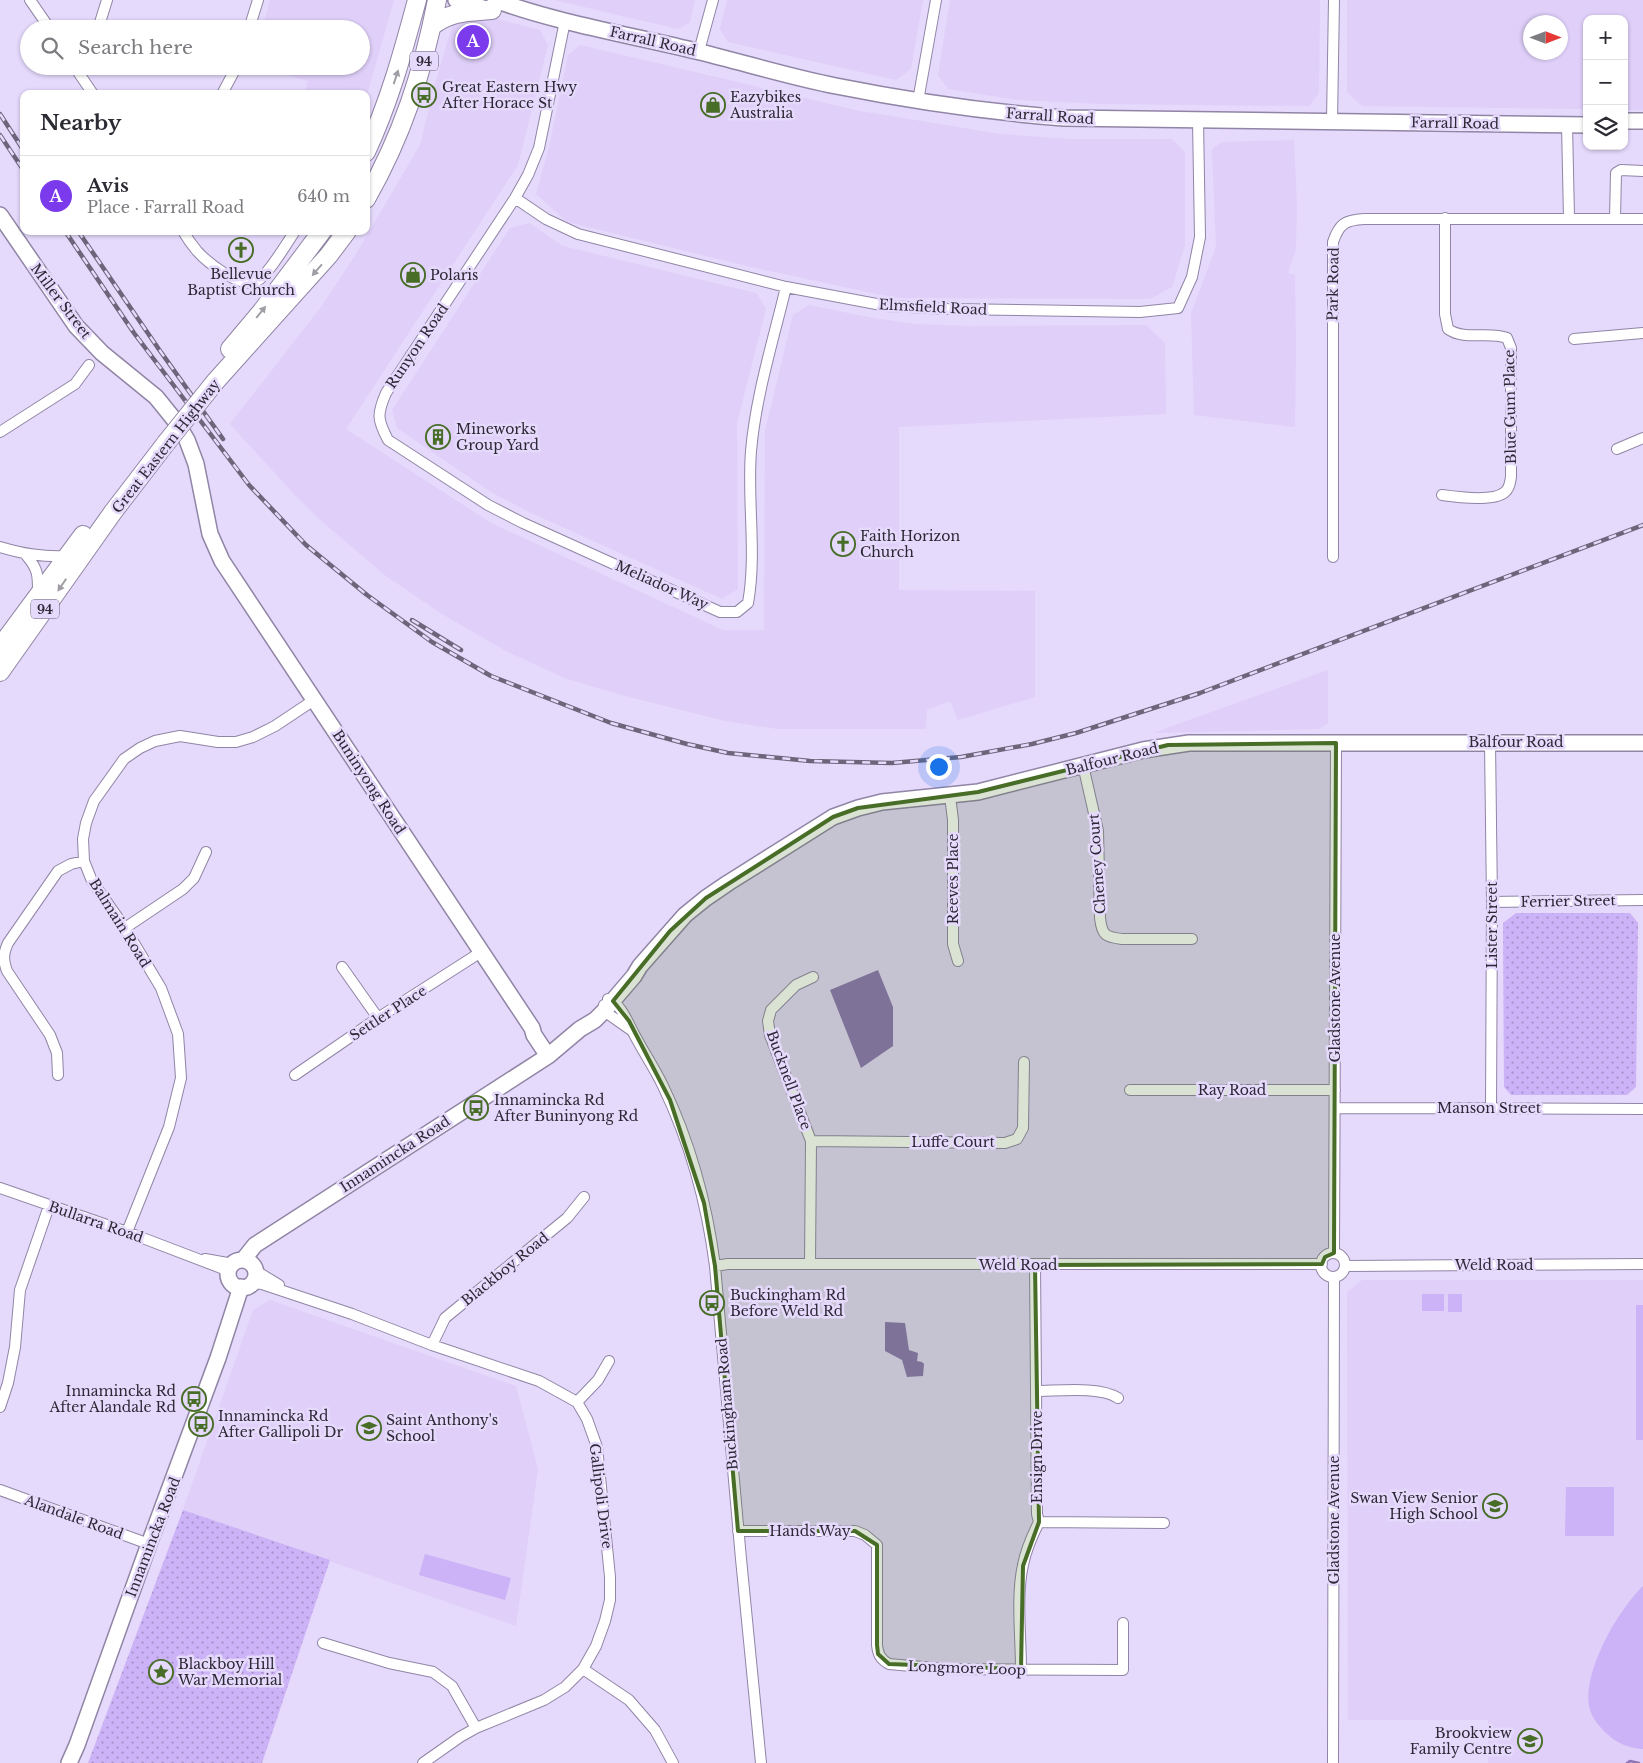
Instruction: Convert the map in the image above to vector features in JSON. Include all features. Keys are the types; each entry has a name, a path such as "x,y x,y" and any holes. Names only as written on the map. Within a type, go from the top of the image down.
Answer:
{"highway":[{"path":"402,0 402,34 405,44"},
{"name":"94","path":"372,127 405,44 416,0"},
{"name":"94","path":"371,187 399,135 412,101 437,0"},
{"path":"432,26 442,18 453,14 493,5"},
{"name":"Great Eastern Highway","path":"0,647 67,556 211,379 319,235"},
{"name":"Great Eastern Highway","path":"211,379 329,256 344,235"},
{"name":"Great Eastern Highway","path":"0,672 163,439"}],"main road":[{"name":"Farrall Road","path":"456,0 525,11 834,86 999,113 1064,118 1583,125"},
{"path":"1628,121 1643,121"},
{"path":"1628,131 1643,131"},
{"name":"Miller Street","path":"0,216 76,326 102,353 156,397 177,423 187,440 196,464 210,534"},
{"name":"Buninyong Road","path":"210,534 222,560 482,952 532,1028 534,1034 551,1053"},
{"name":"Balfour Road","path":"607,1003 634,976 640,966 685,915 706,898 833,817 858,808 882,802 978,792 1142,750 1189,743 1643,743"},
{"name":"Innamincka Road","path":"69,1763 172,1486 228,1328 243,1274 279,1230 551,1053 584,1026 590,1015 607,1003"},
{"name":"Innamincka Road","path":"73,1763 77,1745"}],"street":[{"path":"30,0 44,20"},
{"path":"101,20 107,0"},
{"path":"252,20 258,0"},
{"path":"699,52 713,0"},
{"path":"918,101 936,0"},
{"path":"1332,121 1334,0"},
{"name":"Runyon Road","path":"382,428 378,410 386,393 515,198 528,175 538,148 565,21"},
{"path":"83,75 91,90"},
{"path":"224,90 232,75"},
{"name":"Elmsfield Road","path":"515,198 546,219 578,234 786,287 888,306 948,309 1140,312 1178,308 1192,277 1200,237 1198,120"},
{"path":"1567,124 1569,218"},
{"path":"1615,218 1616,173 1621,170 1643,171"},
{"name":"Park Road","path":"1332,558 1333,242 1337,231 1344,223 1355,220 1445,218 1643,219"},
{"name":"Blue Gum Place","path":"1442,495 1466,498 1497,496 1505,492 1510,486 1511,477 1511,348 1507,338 1503,336 1457,334 1448,329 1445,314 1445,218"},
{"path":"186,235 197,250 215,267 236,279 256,282 264,275 292,235"},
{"name":"Meliador Way","path":"382,428 388,440 488,505 720,612 737,612 748,603 751,584 750,476 755,418 786,287"},
{"path":"1574,339 1643,333"},
{"path":"0,432 75,384 89,365"},
{"path":"1617,449 1643,438"},
{"path":"0,547 26,555 67,556"},
{"path":"26,555 34,564 38,573 38,596"},
{"name":"Balmain Road","path":"127,1232 169,1127 181,1078 178,1034 161,988 125,928 92,881 84,861 85,831 94,801 124,759 155,741 180,736 218,742 236,742 253,737 274,726 314,700"},
{"name":"Lister Street","path":"1490,742 1492,1108"},
{"name":"Gladstone Avenue","path":"1334,1253 1336,743"},
{"name":"Cheney Court","path":"1084,765 1098,831 1101,928 1105,934 1112,938 1192,939"},
{"name":"Reeves Place","path":"950,796 953,820 953,944 958,961"},
{"path":"125,928 183,889 194,878 206,852"},
{"path":"58,1075 57,1053 50,1035 7,971 3,961 4,952 8,943 58,871 71,864 84,861"},
{"name":"Ferrier Street","path":"1492,902 1643,900"},
{"name":"Settler Place","path":"295,1075 378,1018 482,952"},
{"path":"342,967 378,1018"},
{"name":"Bucknell Place","path":"810,1264 811,1141 770,1035 768,1021 771,1010 796,985 813,977"},
{"name":"Buckingham Road","path":"607,1003 628,1022 663,1086 685,1141 704,1203 711,1235 761,1763"},
{"name":"Luffe Court","path":"811,1141 1005,1143 1017,1139 1023,1128 1024,1062"},
{"name":"Ray Road","path":"1130,1090 1335,1090"},
{"name":"Manson Street","path":"1335,1108 1643,1109"},
{"name":"Bullarra Road","path":"0,1188 127,1232 192,1257 220,1261 243,1274"},
{"name":"Blackboy Road","path":"432,1345 445,1318 567,1218 584,1197"},
{"path":"0,1407 8,1383 15,1347 20,1290 49,1206"},
{"path":"1334,1253 1342,1257 1345,1266 1342,1273 1334,1277 1325,1274 1322,1264 1325,1257 1334,1253"},
{"name":"Weld Road","path":"715,1266 810,1264 1035,1266 1322,1264"},
{"name":"Weld Road","path":"1345,1266 1643,1264"},
{"name":"Ensign Drive","path":"1035,1266 1037,1514 1039,1522 1164,1522"},
{"path":"243,1274 299,1297 352,1314 432,1345 539,1380 577,1402 598,1380 609,1361"},
{"name":"Gladstone Avenue","path":"1333,1763 1334,1277"},
{"path":"1036,1391 1100,1391 1112,1393 1118,1398"},
{"name":"Gallipoli Drive","path":"423,1763 476,1728 544,1700 565,1687 583,1669 596,1646 610,1600 610,1577 597,1447 587,1419 577,1402"},
{"name":"Alandale Road","path":"0,1490 149,1544"},
{"path":"1021,1669 1020,1587 1029,1543 1039,1522"},
{"name":"Hands Way","path":"738,1531 855,1530 865,1535 877,1545"},
{"name":"Longmore Loop","path":"877,1545 877,1645 878,1654 888,1664 945,1669 1123,1670 1123,1623"},
{"path":"323,1642 389,1663 432,1672 452,1686 476,1728"},
{"path":"583,1669 629,1700 656,1730 673,1763"}],"highlighted area":[{"path":"1336,743 1334,1253 1325,1257 1322,1264 1035,1265 1039,1522 1023,1566 1021,1669 889,1664 878,1654 877,1645 877,1545 855,1531 738,1531 715,1266 704,1203 670,1100 629,1021 613,1001 670,931 706,898 833,817 858,808 978,792 1168,745"}],"shaded area":[{"path":"270,0 394,0 368,90 305,90 308,81 288,75 370,75 370,20 264,20"},
{"path":"554,0 695,0 690,22 678,29"},
{"path":"727,0 923,0 911,69 896,80 728,42 720,29"},
{"path":"950,0 1320,0 1319,93 1309,106 1102,104 1017,100 948,89 938,75"},
{"path":"1347,0 1643,0 1643,110 1628,110 1628,15 1583,15 1583,109 1362,106 1347,92"},
{"path":"482,15 540,30 548,45 518,165 346,429 491,523 723,630 764,630 765,431 793,315 809,305 873,318 916,324 969,326 1146,325 1165,343 1166,414 899,427 899,590 1035,591 1035,697 958,720 950,701 927,710 926,729 778,729 725,721 567,679 506,651 442,614 386,576 319,519 230,424 321,307 367,235 370,235 370,230 420,145 453,23"},
{"path":"580,45 860,111 1000,134 1070,139 1172,139 1185,152 1185,245 1172,287 1150,299 900,298 751,267 567,222 536,194 549,147 568,55"},
{"path":"1294,140 1297,206 1296,249 1288,273 1295,275 1295,427 1194,415 1191,313 1216,247 1212,149 1222,142"},
{"path":"529,223 563,246 756,293 766,309 737,423 738,589 722,599 529,512 491,492 397,428 392,410 510,228"},
{"path":"1328,670 1328,723 1319,729 1153,733"},
{"path":"1516,913 1630,913 1638,923 1636,1087 1627,1095 1511,1095 1504,1087 1503,923"},
{"path":"878,970 893,1007 893,1046 861,1068 830,990"},
{"name":"Swan View Senior High School","path":"1362,1280 1643,1280 1643,1763 1488,1763 1488,1720 1348,1720 1347,1292"},
{"path":"1422,1294 1444,1294 1444,1311 1422,1311"},
{"path":"1448,1294 1462,1294 1462,1312 1448,1312"},
{"name":"Saint Anthony's School","path":"270,1300 516,1386 538,1469 516,1626 183,1510 253,1310"},
{"path":"1636,1305 1643,1305 1643,1440 1636,1440"},
{"path":"885,1322 905,1323 909,1350 918,1353 917,1361 924,1364 923,1376 907,1377 902,1360 885,1351"},
{"path":"1566,1487 1614,1487 1614,1536 1565,1536"},
{"path":"183,1510 330,1560 262,1763 88,1763"},
{"path":"425,1554 511,1578 505,1600 419,1575"},
{"path":"1643,1586 1643,1749 1622,1744 1605,1732 1591,1713 1588,1696 1591,1679 1603,1644 1623,1611"}],"waterway":[{"path":"1627,1763 1630,1761 1639,1763"}],"railway":[{"path":"0,114 20,145"},
{"path":"0,135 20,165"},
{"path":"68,235 134,333 249,485 306,545 367,595 432,642 491,676 611,723 728,753 810,761 892,763 961,757 1032,744 1076,733 1200,693 1643,525"},
{"path":"81,235 223,439"},
{"path":"412,620 461,650"}],"place":[{"name":"Avis","path":"473,41"},
{"name":"Great Eastern Hwy After Horace St","path":"424,95"},
{"name":"Eazybikes Australia","path":"713,105"},
{"name":"Bellevue Baptist Church","path":"241,250"},
{"name":"Polaris","path":"413,275"},
{"name":"Mineworks Group Yard","path":"438,437"},
{"name":"Faith Horizon Church","path":"843,544"},
{"name":"Innamincka Rd After Buninyong Rd","path":"476,1108"},
{"name":"Buckingham Rd Before Weld Rd","path":"712,1303"},
{"name":"Innamincka Rd After Alandale Rd","path":"194,1399"},
{"name":"Innamincka Rd After Gallipoli Dr","path":"201,1424"},
{"name":"Saint Anthony's School","path":"369,1428"},
{"name":"Swan View Senior High School","path":"1495,1506"},
{"name":"Blackboy Hill War Memorial","path":"161,1672"},
{"name":"Brookview Family Centre","path":"1530,1741"}]}
